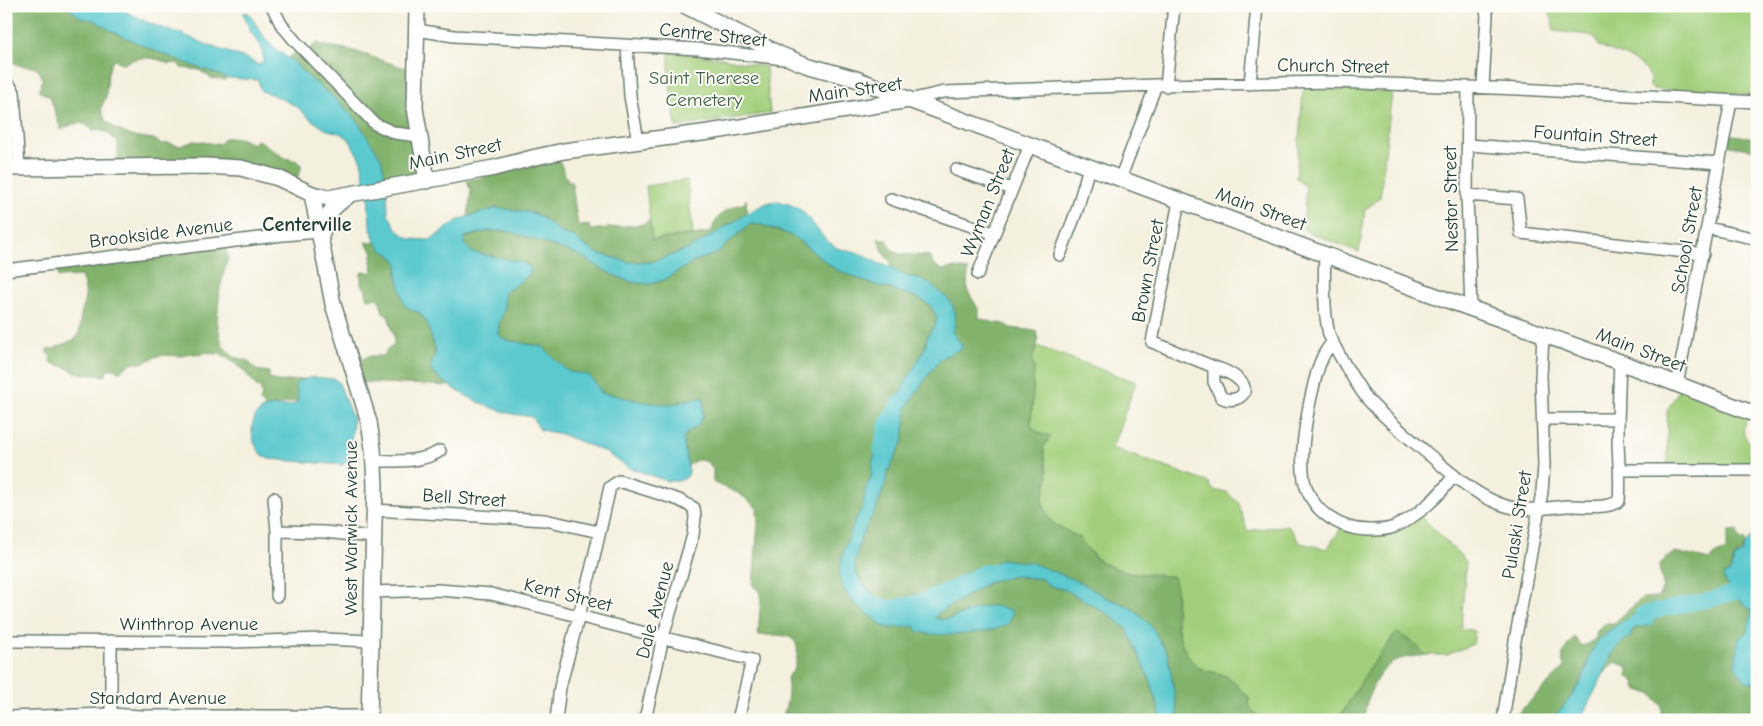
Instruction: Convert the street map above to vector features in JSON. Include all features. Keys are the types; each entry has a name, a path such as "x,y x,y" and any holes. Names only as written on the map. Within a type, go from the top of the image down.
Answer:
{"main road":[{"path":"417,6 414,108 427,181"},
{"path":"686,6 748,39 796,61 856,80 909,100"},
{"name":"Main Street","path":"13,168 205,166 241,168 278,178 312,194 328,198 494,168 545,155 709,132 909,100 1471,309 1620,362 1757,415"},
{"name":"West Warwick Avenue","path":"312,194 334,309 369,422 374,461 369,718"},
{"path":"320,238 327,215 341,201 351,195"}],"street":[{"path":"272,6 281,24 301,48 375,124 395,133 418,136"},
{"path":"1120,179 1161,85 1174,6"},
{"path":"1250,84 1257,6"},
{"path":"1483,87 1487,14 1484,6"},
{"name":"Centre Street","path":"417,30 454,36 698,49 796,61"},
{"path":"627,45 630,96 638,141"},
{"name":"Church Street","path":"909,100 944,92 1335,82 1468,88 1483,87 1757,102"},
{"path":"6,85 10,86 14,92 13,168"},
{"name":"Nestor Street","path":"1468,88 1467,194 1471,309"},
{"name":"School Street","path":"1677,385 1732,101"},
{"name":"Wyman Street","path":"978,274 1030,145"},
{"name":"Fountain Street","path":"1468,145 1719,164"},
{"path":"1060,255 1077,210 1089,167"},
{"path":"956,170 1012,189"},
{"path":"1467,194 1517,199 1521,233 1703,254"},
{"path":"891,198 993,233"},
{"name":"Brown Street","path":"1179,201 1152,342 1214,367"},
{"path":"1708,228 1757,239"},
{"name":"Brookside Avenue","path":"6,270 283,235 320,238"},
{"path":"1325,254 1325,298 1329,333 1369,401 1403,434 1454,475 1489,499 1505,505 1524,509 1539,509 1567,506 1598,506 1616,503 1619,500 1618,419 1620,362"},
{"name":"Pulaski Street","path":"1503,720 1539,509 1544,465 1541,376 1543,335"},
{"path":"1333,342 1325,350 1314,383 1305,431 1305,482 1317,508 1336,523 1346,527 1368,530 1392,528 1417,513 1446,487 1454,475"},
{"path":"1543,419 1618,419"},
{"path":"374,461 400,461 430,457 440,451"},
{"path":"1619,470 1757,470"},
{"name":"Dale Avenue","path":"599,532 610,487 619,481 679,500 694,508 693,535 663,637 645,720"},
{"path":"274,498 277,531 276,596"},
{"name":"Bell Street","path":"374,510 553,521 599,532"},
{"path":"277,531 324,532 373,537"},
{"path":"556,720 560,687 592,566 599,532"},
{"name":"Kent Street","path":"372,592 438,590 490,594 752,660 738,720"},
{"name":"Winthrop Avenue","path":"6,642 232,642 324,639 371,641"},
{"path":"111,641 111,714"},
{"name":"Standard Avenue","path":"6,717 111,714 141,716 369,718"}],"green space":[{"path":"6,6 65,6 82,17 94,20 108,29 155,51 227,78 225,80 211,78 199,70 181,68 178,63 168,64 152,58 139,58 124,64 115,60 111,63 108,73 106,97 101,108 105,120 116,129 132,136 154,139 161,144 169,143 180,146 194,141 216,144 221,143 224,138 240,138 252,144 256,140 260,141 285,158 301,164 301,169 294,185 275,176 118,166 118,142 105,132 93,131 89,127 78,123 61,130 50,97 39,91 43,79 38,69 18,65 6,56"},
{"path":"1547,6 1757,6 1757,95 1653,89 1650,87 1649,75 1643,67 1625,56 1599,46 1595,37 1554,31"},
{"path":"318,42 321,45 351,50 402,67 414,69 426,179 388,188 356,119 288,58 298,51 307,52"},
{"name":"Saint Therese Cemetery","path":"669,52 716,57 766,67 770,113 676,127 669,77"},
{"path":"1307,88 1392,92 1380,198 1365,210 1359,252 1303,230 1306,187 1296,178 1303,91"},
{"path":"1724,134 1757,138 1757,150 1722,145"},
{"path":"559,160 567,179 572,183 578,226 589,225 590,230 644,224 650,219 652,240 707,233 712,230 720,215 729,209 745,203 746,199 747,214 689,249 652,262 629,262 597,253 582,244 575,237 561,233 533,213 497,208 468,216 471,192 467,181"},
{"path":"687,180 693,234 652,240 646,186"},
{"path":"750,224 759,224 793,236 835,269 869,283 914,296 930,305 937,317 936,324 928,335 925,348 900,393 873,460 871,477 866,488 863,506 855,521 854,603 882,626 890,628 1013,611 993,606 942,620 935,618 937,614 991,581 1015,576 1042,579 1050,586 1066,590 1110,615 1127,629 1151,682 1160,714 1159,720 781,720 787,699 787,677 795,666 797,648 795,642 786,636 758,635 761,598 759,591 753,586 758,524 757,508 740,494 713,482 713,469 708,462 697,460 688,466 683,439 687,433 698,425 703,416 704,398 695,398 673,404 661,404 602,393 589,375 570,372 543,347 506,340 498,334 499,323 504,311 504,293 513,286 527,264 472,252 465,244 464,238 489,231 508,231 577,254 611,274 631,282 650,284 664,280 693,262 717,253"},
{"path":"878,239 887,239 890,248 899,254 930,256 933,264 942,270 955,268 968,270 967,290 979,310 979,318 1005,324 1010,328 1037,331 1038,344 1032,359 1034,367 1031,426 1041,434 1051,436 1043,447 1048,476 1042,501 1048,517 1056,525 1078,537 1094,557 1102,563 1131,574 1172,576 1176,587 1177,628 1187,654 1195,665 1200,668 1230,679 1249,697 1249,706 1257,716 1266,720 1181,720 1178,717 1168,655 1149,623 1130,607 1001,559 981,573 930,602 913,605 907,612 898,613 882,605 860,579 855,571 855,561 861,536 876,509 888,471 903,441 907,407 931,371 943,357 962,345 952,332 955,325 921,279 903,275 890,266 892,264 884,254"},
{"path":"375,241 398,264 397,275 412,310 420,314 430,329 434,348 435,375 451,386 358,382 352,363 370,356 384,356 387,349 394,346 394,337 388,315 383,312 379,298 368,299 365,288 361,285 361,273 365,271 371,273 373,271 371,261 373,252 365,242 372,243"},
{"path":"225,244 228,258 220,288 217,321 222,345 234,357 248,361 256,370 269,372 269,378 273,380 306,379 299,400 265,408 260,402 262,395 260,387 256,386 241,369 232,361 223,357 221,353 205,352 201,355 189,353 182,356 161,355 141,363 131,363 119,372 115,369 108,369 105,376 75,373 50,362 51,356 47,353 47,349 53,349 77,338 85,296 85,287 81,276 58,277 55,264"},
{"path":"1037,346 1136,382 1112,448 1210,483 1209,485 1216,491 1227,492 1238,501 1247,531 1288,525 1300,543 1327,549 1341,528 1388,528 1417,512 1466,561 1461,628 1475,631 1473,644 1447,655 1426,655 1413,642 1392,637 1388,645 1370,667 1339,718 1335,720 1297,720 1295,718 1266,720 1257,716 1249,706 1249,697 1232,680 1226,676 1200,668 1186,653 1179,634 1177,592 1160,574 1131,574 1102,563 1071,533 1056,525 1048,517 1042,501 1048,476 1041,434 1031,427 1034,367 1032,360"},
{"path":"1680,388 1749,414 1744,426 1744,433 1751,444 1749,469 1668,470 1667,411"},
{"path":"1737,530 1739,539 1745,540 1744,548 1734,559 1730,572 1724,575 1739,600 1753,611 1747,633 1742,635 1746,680 1757,683 1757,720 1661,720 1662,707 1653,695 1636,689 1634,682 1628,676 1628,667 1615,662 1604,674 1610,657 1620,643 1630,637 1634,629 1651,624 1661,614 1592,650 1571,697 1550,720 1511,720 1565,667 1562,659 1563,655 1574,637 1581,646 1586,645 1596,638 1597,631 1605,624 1613,624 1642,598 1658,597 1663,587 1659,567 1662,561 1675,552 1710,560 1716,554 1726,550 1729,531"},
{"path":"1397,633 1413,642 1426,655 1395,661 1382,672 1369,695 1364,720 1335,720 1339,718 1370,667"}],"water":[{"path":"65,6 125,6 124,11 156,26 182,34 259,65 264,59 261,46 250,31 243,13 248,12 265,38 278,51 293,61 307,76 337,100 356,119 381,158 387,185 388,214 396,228 411,239 430,240 460,219 497,208 533,213 561,233 575,237 582,244 597,253 629,262 652,262 689,249 753,210 769,202 779,201 797,207 826,240 837,248 864,255 880,264 890,266 903,275 929,283 950,301 954,309 955,325 952,332 962,345 961,349 943,357 931,371 907,407 903,441 888,471 876,509 861,536 855,561 855,571 859,579 882,605 898,613 907,612 913,605 930,602 981,573 1001,559 1032,563 1082,583 1105,597 1130,607 1149,623 1168,655 1178,717 1181,720 1159,720 1160,714 1151,682 1127,629 1110,615 1066,590 1050,586 1042,579 1015,576 991,581 937,614 935,618 949,619 978,608 993,606 1013,611 1008,624 988,631 948,635 917,631 916,626 890,628 882,626 854,603 844,590 839,575 844,550 863,506 866,488 871,477 873,460 900,393 925,348 928,335 936,324 937,317 930,305 914,296 869,283 835,269 793,236 759,224 750,224 717,253 693,262 664,280 650,284 631,282 611,274 577,254 508,231 489,231 464,237 465,244 472,252 521,262 531,268 528,276 504,293 504,311 499,323 498,334 506,340 543,347 570,372 589,375 602,393 661,404 673,404 704,398 703,416 698,425 687,433 683,439 689,472 687,477 679,481 667,481 629,468 605,452 561,434 540,430 532,417 508,413 475,400 455,390 430,370 436,351 427,323 420,313 404,305 397,275 398,264 375,241 370,225 368,195 361,161 349,139 342,134 325,129 296,106 261,91 258,80 227,78 155,51 108,29 94,20 82,18"},
{"path":"314,377 335,379 339,383 353,420 350,456 343,465 269,459 258,450 254,443 252,427 257,414 267,407 289,406 297,402 298,396 295,385 299,381"},
{"path":"1757,529 1757,683 1746,681 1735,666 1739,638 1747,632 1752,611 1739,600 1723,578 1724,575 1730,572 1735,557 1742,553 1744,546"},
{"path":"1653,604 1660,604 1661,614 1651,625 1635,628 1631,632 1631,637 1615,649 1580,720 1550,720 1565,705 1579,685 1591,654 1603,636"}],"waterway":[{"path":"881,450 886,425 900,402"},
{"path":"867,601 889,608 917,603 951,589 983,572 1003,571"},
{"path":"1642,614 1713,599 1757,586"}],"district":[{"name":"Centerville","path":"307,224"}]}
